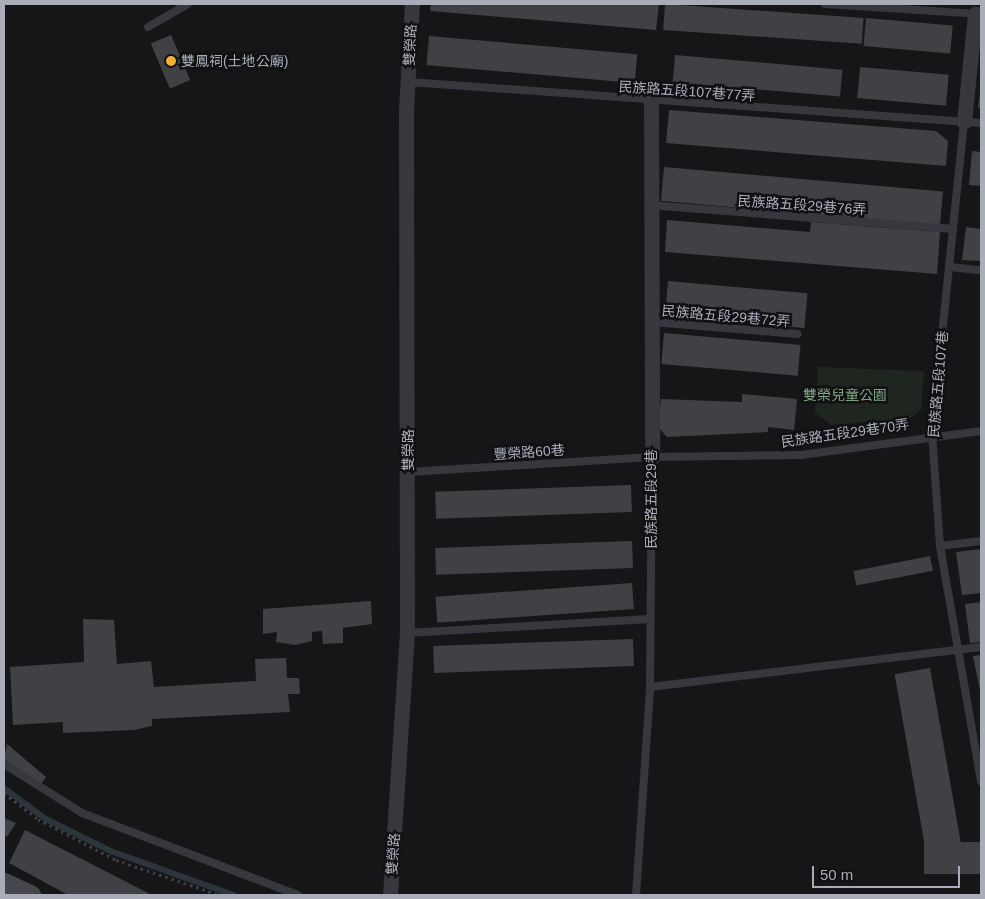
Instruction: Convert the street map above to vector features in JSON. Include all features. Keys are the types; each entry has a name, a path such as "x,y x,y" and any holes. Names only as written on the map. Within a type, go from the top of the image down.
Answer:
{"street":[{"name":"雙榮路","path":"390,895 407,634 408,82 412,4"},
{"name":"民族路五段107巷","path":"964,122 978,15"},
{"name":"民族路五段29巷","path":"651,102 649,205 652,322 652,457"}],"lane":[{"path":"148,27 188,4"},
{"path":"825,4 978,15"},
{"name":"民族路五段107巷77弄","path":"408,82 651,102 981,123"},
{"name":"民族路五段107巷","path":"964,122 932,434 940,546 981,781"},
{"name":"民族路五段29巷76弄","path":"649,205 953,229"},
{"path":"950,267 981,270"},
{"name":"民族路五段29巷72弄","path":"652,322 798,334"},
{"name":"民族路五段29巷70弄","path":"652,457 801,455 932,434 981,431"},
{"name":"豐榮路60巷","path":"408,472 652,457"},
{"name":"民族路五段29巷","path":"636,895 650,687 652,457"},
{"path":"940,546 981,541"},
{"path":"407,634 650,620"},
{"path":"650,687 981,647"},
{"path":"4,764 82,813 298,895"}],"path":[{"path":"4,793 38,819 116,860 220,895"}],"green space":[{"name":"雙榮兒童公園","path":"818,367 924,371 921,410 909,419 831,425 815,413"}],"building":[{"path":"431,4 659,4 656,30 430,11"},
{"path":"665,4 864,18 862,44 663,30"},
{"path":"866,18 953,26 950,53 864,46"},
{"name":"雙鳳祠(土地公廟)","path":"171,35 190,80 170,89 151,44"},
{"path":"429,36 637,54 635,83 426,65"},
{"path":"675,55 842,70 840,97 673,82"},
{"path":"860,67 949,75 946,106 857,98"},
{"path":"980,92 981,108 978,108"},
{"path":"669,110 936,131 948,141 946,166 666,143"},
{"path":"972,151 981,152 981,186 969,185"},
{"path":"664,167 943,191 940,225 661,201"},
{"path":"667,220 810,232 811,222 940,232 937,274 665,252"},
{"path":"966,227 981,229 981,261 962,260"},
{"path":"668,281 807,293 804,328 665,316"},
{"path":"664,333 800,345 798,376 661,364"},
{"path":"742,394 797,399 794,430 768,427 768,432 667,437 658,427 661,399 742,402"},
{"path":"631,485 632,512 436,519 435,492"},
{"path":"632,541 633,568 436,575 435,548"},
{"path":"981,549 981,593 962,595 956,552"},
{"path":"930,556 933,571 856,586 853,571"},
{"path":"632,583 634,609 437,623 435,597"},
{"path":"371,601 372,624 343,628 343,643 323,644 322,631 312,632 312,641 295,645 276,642 277,632 263,634 263,609"},
{"path":"981,602 981,642 970,643 965,604"},
{"path":"83,619 114,620 117,664 151,661 154,687 256,681 255,659 286,658 287,678 299,678 300,694 288,694 290,712 152,719 152,726 134,730 63,733 63,722 13,725 10,667 84,662"},
{"path":"633,639 634,666 434,673 433,646"},
{"path":"981,655 981,691 980,691 973,656"},
{"path":"930,668 961,842 925,849 895,674"},
{"path":"7,744 46,777 41,784 4,759"},
{"path":"4,818 16,823 7,837 4,835"},
{"path":"25,830 152,895 68,895 9,863"},
{"path":"924,842 981,842 981,874 924,874"}],"waterway":[{"path":"4,788 46,819 111,851 233,895"}],"place":[{"name":"雙鳳祠(土地公廟)","path":"171,61"}]}
